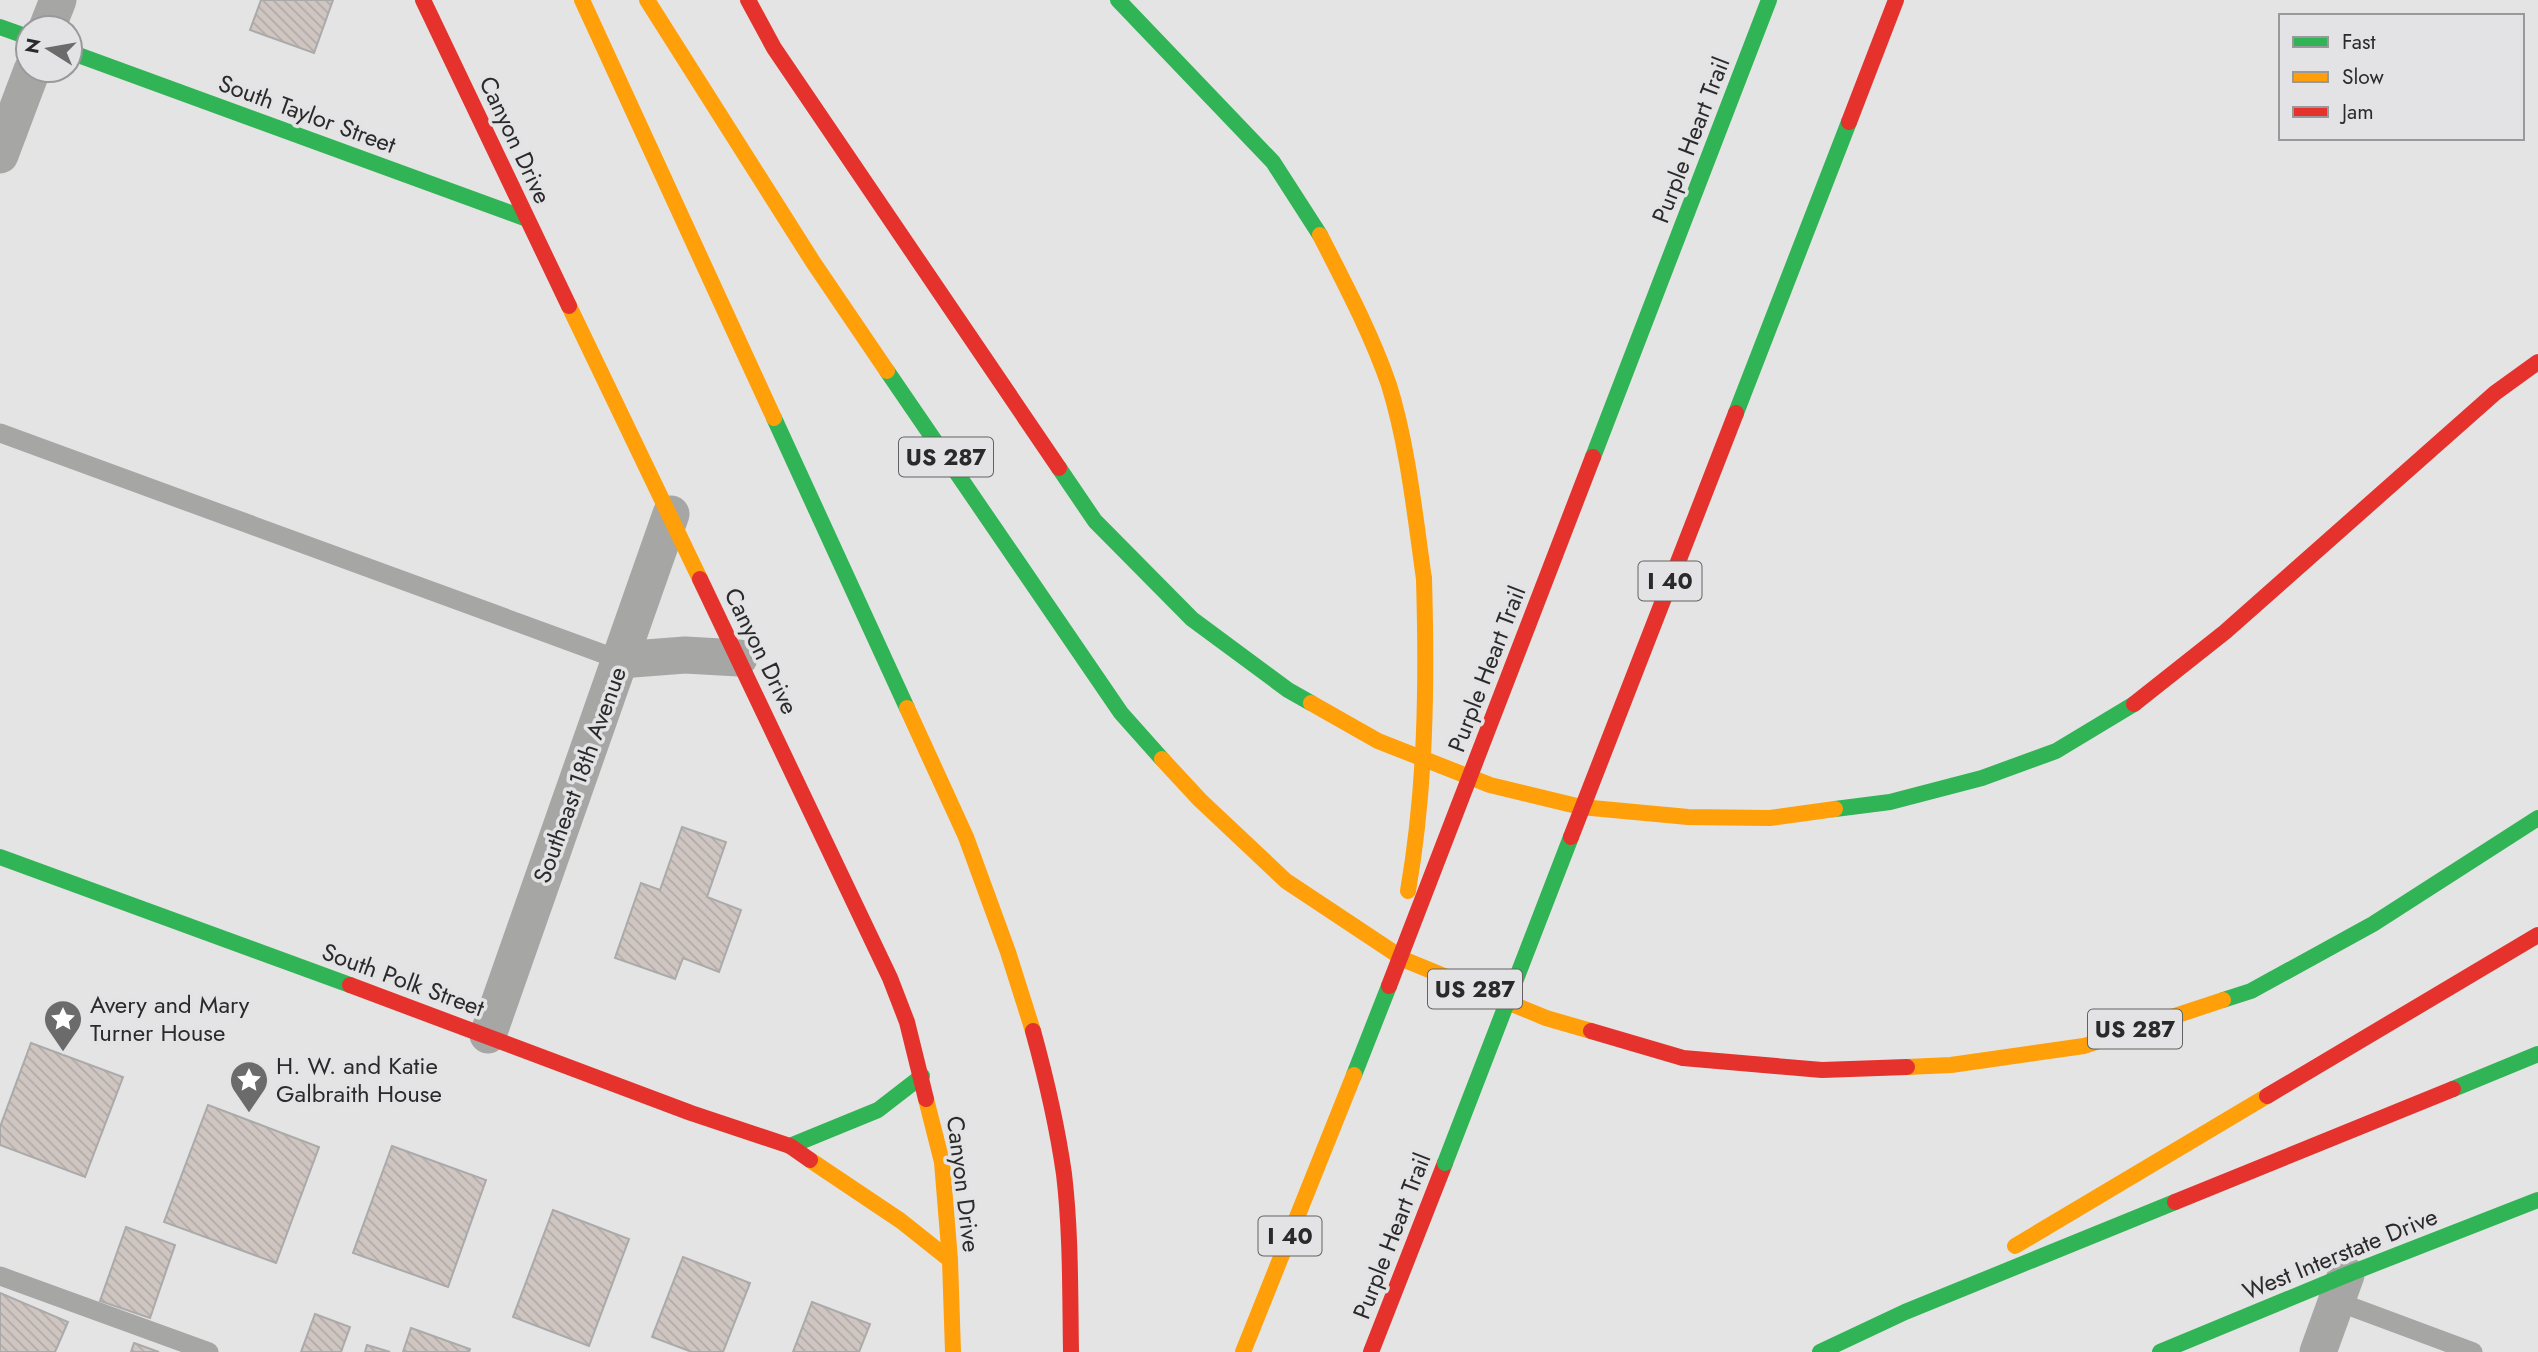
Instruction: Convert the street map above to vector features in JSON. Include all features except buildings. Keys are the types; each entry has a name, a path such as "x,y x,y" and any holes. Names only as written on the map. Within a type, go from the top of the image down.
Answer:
{"main road":[{"name":"Canyon Drive","path":"424,0 890,978 907,1022 942,1162 950,1260 953,1352"},
{"path":"582,0 967,837 1007,943 1036,1041 1060,1150 1070,1266 1071,1352"},
{"name":"US 287","path":"647,0 813,262 1121,713 1200,800 1286,881 1405,960 1546,1018 1683,1058 1822,1070 1951,1065 2084,1046 2251,991 2374,924 2538,818"},
{"path":"748,0 774,48 1095,521 1192,619 1288,690 1378,741 1490,785 1581,807 1688,817 1770,818 1890,802 1982,778 2056,751 2128,709 2225,632 2495,393 2538,362"},
{"path":"1118,0 1273,162 1321,238 1357,306 1390,386 1410,478 1424,579 1427,704 1416,852 1389,986"},
{"name":"Purple Heart Trail","path":"1243,1352 1389,986 1769,0"},
{"name":"Purple Heart Trail","path":"1371,1352 1896,0"},
{"name":"South Taylor Street","path":"84,57 527,219"},
{"name":"South Polk Street","path":"0,857 488,1035 691,1113 790,1146 901,1221 950,1260"},
{"path":"1905,1312 2538,935"},
{"path":"1820,1352 1905,1312 2538,1054"},
{"path":"790,1146 878,1110 922,1076"},
{"name":"West Interstate Drive","path":"2160,1352 2341,1288 2538,1200"}],"street":[{"path":"0,155 27,84"},
{"name":"Southeast 18th Avenue","path":"488,1035 671,514"},
{"path":"620,660 685,655 739,658"},
{"path":"2318,1352 2341,1288"}],"lane":[{"path":"0,433 620,660"},
{"path":"0,1276 209,1352"},
{"path":"2341,1288 2473,1352"}],"traffic: fast":[{"path":"1118,0 1273,162 1320,235"},
{"path":"1593,457 1769,0"},
{"path":"0,27 14,32"},
{"path":"84,57 527,219"},
{"path":"1736,413 1849,122"},
{"path":"887,371 1121,713 1162,759"},
{"path":"774,418 907,708"},
{"path":"1059,468 1095,521 1192,619 1288,690 1311,703"},
{"path":"1835,809 1890,802 1982,778 2056,751 2134,704"},
{"path":"2223,1000 2251,991 2373,924 2538,818"},
{"path":"1445,1163 1571,837"},
{"path":"0,857 350,985"},
{"path":"1354,1075 1389,986"},
{"path":"2453,1089 2538,1054"},
{"path":"790,1146 878,1110 922,1076"},
{"path":"2160,1352 2538,1200"},
{"path":"1820,1352 1905,1312 2175,1202"}],"traffic: slow":[{"path":"582,0 774,418"},
{"path":"647,0 813,262 887,371"},
{"path":"1320,235 1366,328 1396,408 1424,579"},
{"path":"569,306 700,579"},
{"path":"1408,891 1422,774 1424,579"},
{"path":"1311,703 1378,741 1490,785 1581,807 1688,817 1770,818 1835,809"},
{"path":"907,708 966,837 1008,952 1033,1031"},
{"path":"1162,759 1200,800 1286,881 1405,960 1546,1018 1591,1031"},
{"path":"1907,1067 1951,1065 2084,1046 2223,1000"},
{"path":"1243,1352 1354,1075"},
{"path":"2015,1246 2267,1096"},
{"path":"926,1099 942,1162 950,1260 953,1352"},
{"path":"810,1160 901,1221 950,1260"}],"traffic: jam":[{"path":"423,0 569,306"},
{"path":"748,0 774,48 1059,468"},
{"path":"1849,122 1896,0"},
{"path":"2134,704 2225,632 2495,393 2538,362"},
{"path":"1571,837 1736,413"},
{"path":"1389,986 1593,457"},
{"path":"700,579 890,978 907,1022 926,1099"},
{"path":"2267,1096 2538,935"},
{"path":"350,985 691,1113 790,1146 810,1160"},
{"path":"1033,1031 1051,1102 1064,1174 1069,1241 1071,1352"},
{"path":"1591,1031 1683,1058 1822,1070 1907,1067"},
{"path":"2175,1202 2453,1089"},
{"path":"1371,1352 1445,1163"}],"place":[{"name":"Avery and Mary Turner House","path":"63,1053"},
{"name":"H. W. and Katie Galbraith House","path":"249,1114"}]}
